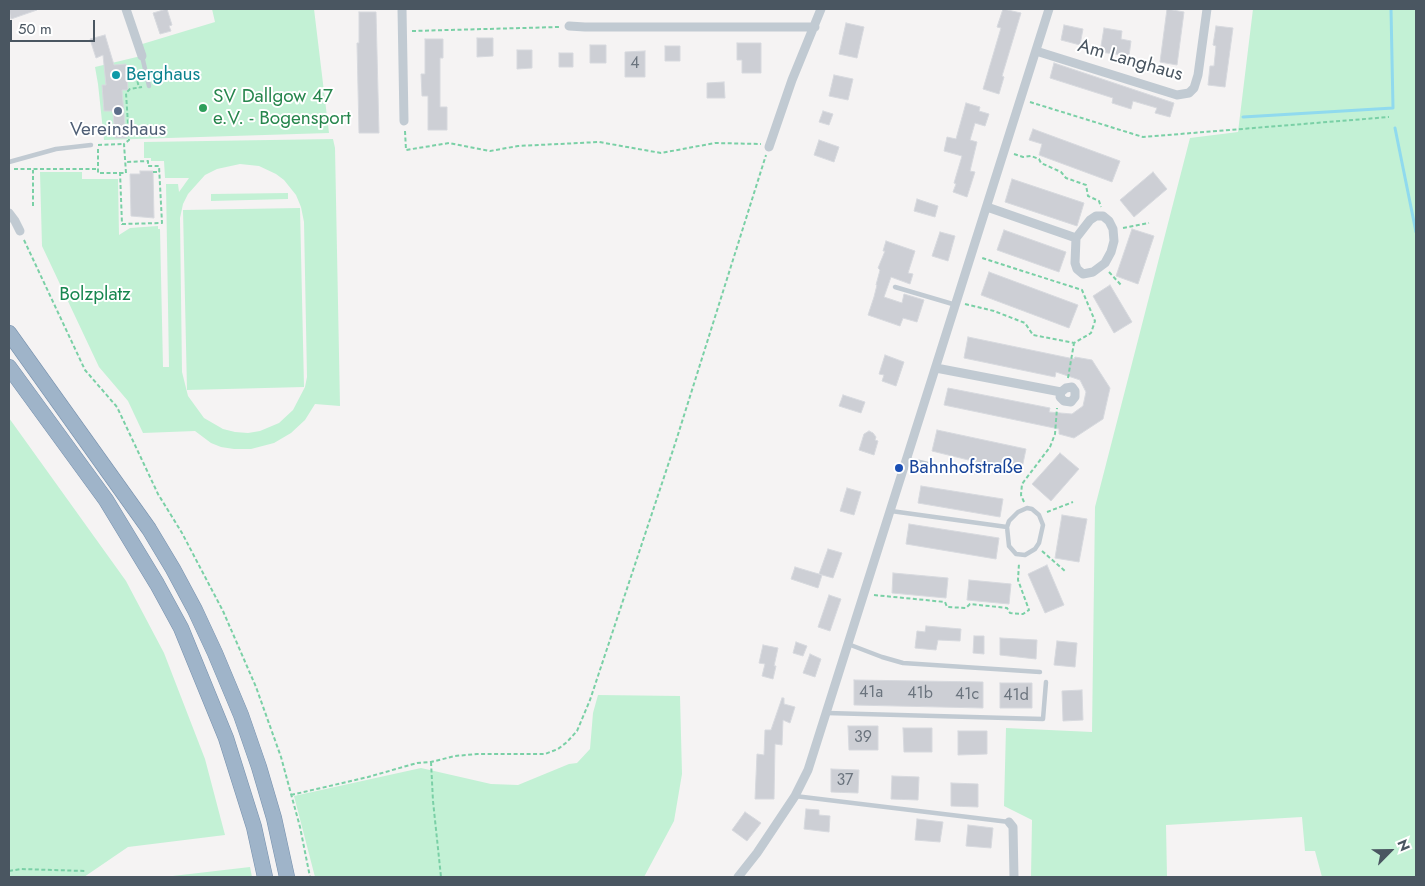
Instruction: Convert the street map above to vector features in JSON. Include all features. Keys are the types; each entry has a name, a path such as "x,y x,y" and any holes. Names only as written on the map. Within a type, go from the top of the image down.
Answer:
{"highway":[{"path":"9,332 149,528 195,610 241,715 259,767 274,818 287,877"},
{"path":"9,367 106,500 147,567 180,628 226,738 254,827 265,877"}],"street":[{"path":"126,9 142,56"},
{"path":"402,9 404,121"},
{"path":"769,147 792,80 822,9"},
{"path":"738,877 757,853 795,796 808,770 1049,9"},
{"name":"Am Langhaus","path":"1036,51 1177,95 1189,93 1194,88 1198,75 1207,9"},
{"path":"569,26 815,27"},
{"path":"987,207 1076,238"},
{"path":"9,213 20,231"},
{"path":"1096,216 1103,216 1110,221 1113,229 1114,241 1111,252 1103,264 1093,272 1083,274 1077,269 1075,263 1076,238 1090,220 1096,216"},
{"path":"936,368 1064,394"},
{"path":"1009,822 1013,827 1014,877"}],"lane":[{"path":"142,56 149,86"},
{"path":"9,162 56,149 91,145"},
{"path":"895,287 956,303"},
{"path":"907,459 936,466"},
{"path":"1029,509 1040,515 1043,525 1039,543 1035,549 1025,555 1016,554 1009,546 1007,526 1009,521 1018,512 1029,509"},
{"path":"891,511 1007,526"},
{"path":"848,644 903,663 1040,672"},
{"path":"826,713 1043,719 1046,682"},
{"path":"795,796 1009,822"}],"path":[{"path":"402,31 569,26"},
{"path":"126,72 135,71 138,88"},
{"path":"126,93 130,90 149,86"},
{"path":"124,144 126,172 98,173 98,145 124,144 128,140 125,90"},
{"path":"1020,99 1143,137 1389,118"},
{"path":"291,795 368,777 417,763 431,762 455,756 477,754 546,754 562,745 577,731 590,700 675,444 769,147 758,144 715,143 661,153 599,142 518,146 490,151 449,143 406,150 404,121"},
{"path":"1005,151 1023,157 1031,156 1039,159 1041,163 1061,172 1066,178 1086,185 1088,196 1099,201 1103,216"},
{"path":"120,172 122,224 162,223 159,166 148,166 148,161 126,162"},
{"path":"9,162 14,170 98,169"},
{"path":"33,170 33,206"},
{"path":"153,172 160,172"},
{"path":"1113,229 1149,223"},
{"path":"20,231 86,370 117,407 158,494 182,534 223,611 256,687 282,757 310,877"},
{"path":"956,303 994,310 1024,323 1033,335 1074,343 1091,333 1095,321 1082,290 972,254"},
{"path":"1103,264 1121,285"},
{"path":"1073,502 1048,513 1029,509 1021,495 1022,484 1050,447 1054,434 1057,407 1068,383 1074,343"},
{"path":"1037,547 1065,570"},
{"path":"864,594 944,602 947,607 966,608 970,604 1007,608 1010,613 1023,614 1029,610 1018,580 1019,554"},
{"path":"431,762 441,877"},
{"path":"9,871 21,869 85,872"}],"green space":[{"path":"212,9 314,9 329,133 104,140 95,67 141,56 139,45 215,22"},
{"path":"1253,9 1416,9 1416,877 1322,877 1315,851 1305,851 1302,817 1166,825 1167,877 1031,877 1032,820 1004,806 1006,728 1092,732 1095,507 1190,138 1238,132"},
{"name":"Bolzplatz","path":"333,139 335,148 340,406 315,404 305,420 291,433 274,443 251,449 221,447 211,443 195,431 143,433 128,401 99,367 42,246 40,172 82,172 82,179 118,179 119,235 130,228 158,226 158,229 160,229 163,367 169,367 166,184 178,184 179,192 189,178 165,178 164,161 151,161 151,158 144,158 144,142","holes":["240,164 259,166 284,180 296,195 301,207 304,222 307,377 305,387 293,410 279,423 260,431 248,433 223,429 204,418 188,396 182,372 180,218 183,204 188,194 205,175 217,169"]},
{"path":"288,193 288,199 211,201 211,194"},
{"path":"300,208 304,387 187,390 183,210"},
{"path":"9,418 126,581 164,653 205,759 225,835 128,847 84,877 9,877"},
{"path":"598,695 680,696 682,774 674,821 644,877 315,877 294,796 421,768 491,784 518,785 569,764 577,763 590,749 593,713"},
{"path":"250,867 252,877 164,877"}],"building":[{"path":"9,9 37,9 37,10 11,19"},
{"path":"167,9 172,25 169,26 171,31 160,34 153,13"},
{"path":"1003,9 1021,13 1002,76 1004,77 999,94 983,89 1001,28 997,27"},
{"path":"1167,9 1184,12 1177,65 1160,62"},
{"path":"359,12 376,12 379,133 359,133 357,43 359,43"},
{"path":"846,23 864,27 857,58 839,54"},
{"path":"1064,25 1083,29 1080,45 1061,40"},
{"path":"1216,26 1233,28 1225,87 1208,85 1210,66 1214,66 1216,46 1213,45"},
{"path":"1104,28 1122,31 1121,39 1131,41 1129,56 1100,52"},
{"path":"105,35 114,65 126,64 128,90 122,90 126,138 115,138 113,111 104,111 102,85 106,85 103,55 96,58 90,39"},
{"path":"477,38 493,38 493,56 477,57"},
{"path":"425,39 443,39 443,58 440,58 440,107 447,107 447,130 428,130 428,96 422,96 421,74 425,74"},
{"path":"737,43 761,43 761,73 742,73 742,60 737,60"},
{"path":"590,45 606,45 606,63 590,63"},
{"path":"665,46 680,46 680,61 665,61"},
{"path":"517,50 532,50 532,68 517,69"},
{"path":"645,51 645,77 625,77 625,52"},
{"path":"559,53 573,53 573,67 559,67"},
{"path":"1054,63 1174,103 1170,117 1155,113 1157,108 1133,101 1131,109 1112,103 1113,98 1050,78"},
{"path":"834,75 853,79 848,100 829,96"},
{"path":"724,82 725,98 707,98 707,83"},
{"path":"966,103 980,107 979,111 989,114 985,126 975,123 970,140 977,142 970,171 975,172 967,197 953,192 962,156 944,151 947,137 956,139"},
{"path":"823,111 833,114 829,125 819,122"},
{"path":"1033,129 1120,161 1112,182 1039,155 1042,144 1029,140"},
{"path":"819,140 839,147 834,162 814,155"},
{"path":"140,171 153,171 154,218 131,216 130,174 140,174"},
{"path":"1153,172 1167,189 1134,217 1120,200"},
{"path":"1012,179 1084,203 1077,226 1005,202"},
{"path":"917,199 938,206 935,217 914,211"},
{"path":"1132,229 1154,236 1138,284 1116,276"},
{"path":"1004,230 1066,252 1059,272 997,250"},
{"path":"940,232 955,236 948,261 932,256"},
{"path":"886,241 915,251 908,273 913,274 910,284 891,277 884,297 902,303 904,294 924,300 917,322 903,318 900,326 868,315 877,285 880,270 878,268 885,251 883,251"},
{"path":"989,272 1078,305 1069,328 981,295"},
{"path":"1110,285 1132,322 1114,333 1093,296"},
{"path":"968,337 1074,359 1075,357 1092,360 1110,388 1103,419 1074,438 1059,434 1059,429 944,405 948,388 1050,408 1049,412 1072,414 1083,406 1086,392 1080,380 1056,372 1055,377 964,358"},
{"path":"885,355 904,362 896,386 882,381 884,375 879,374"},
{"path":"843,395 865,402 861,413 839,406"},
{"path":"937,430 1026,449 1021,473 932,451"},
{"path":"869,431 873,433 876,437 875,440 878,441 874,455 859,450 864,434"},
{"path":"1060,453 1079,469 1051,501 1032,484"},
{"path":"921,486 1003,499 1000,517 918,503"},
{"path":"847,488 861,492 854,515 840,511"},
{"path":"1062,515 1087,519 1079,562 1055,558"},
{"path":"909,524 999,538 996,559 906,544"},
{"path":"828,549 842,553 833,578 819,574"},
{"path":"1047,565 1064,605 1045,613 1028,574"},
{"path":"795,567 822,575 818,588 791,579"},
{"path":"893,573 948,578 946,598 892,593"},
{"path":"969,580 1011,584 1009,604 967,600"},
{"path":"829,595 841,599 830,631 818,627"},
{"path":"926,626 961,629 960,641 938,640 936,650 915,648 917,631 925,632"},
{"path":"974,636 984,636 984,654 973,653"},
{"path":"1000,638 1037,640 1036,659 1000,655"},
{"path":"1057,641 1077,643 1075,667 1054,665"},
{"path":"796,642 807,646 803,656 793,653"},
{"path":"763,645 778,648 773,679 762,676 765,664 759,663"},
{"path":"810,654 821,659 815,677 803,673"},
{"path":"854,680 983,682 983,708 854,705"},
{"path":"1000,683 1032,683 1032,708 1000,708"},
{"path":"1082,690 1083,720 1063,721 1062,691"},
{"path":"782,698 784,698 784,704 795,707 790,723 783,720 782,745 775,744 774,799 755,799 757,754 764,755 765,730 771,730"},
{"path":"848,726 878,726 878,750 849,750"},
{"path":"903,728 932,728 932,752 904,752"},
{"path":"958,731 987,731 987,754 958,755"},
{"path":"831,769 859,770 858,793 831,792"},
{"path":"892,776 919,777 918,800 891,799"},
{"path":"951,783 978,784 978,807 951,806"},
{"path":"806,809 819,810 819,815 830,816 829,832 804,829"},
{"path":"745,812 761,823 747,841 732,830"},
{"path":"917,819 943,822 940,842 915,840"},
{"path":"968,825 993,828 991,848 966,846"}],"waterway":[{"path":"1243,117 1393,108 1391,9"},
{"path":"1395,128 1416,232"}],"place":[{"name":"Berghaus","path":"116,75"},
{"name":"SV Dallgow 47 e.V. - Bogensport","path":"203,108"},
{"name":"Vereinshaus","path":"118,111"},
{"name":"Bahnhofstraße","path":"899,468"}]}
